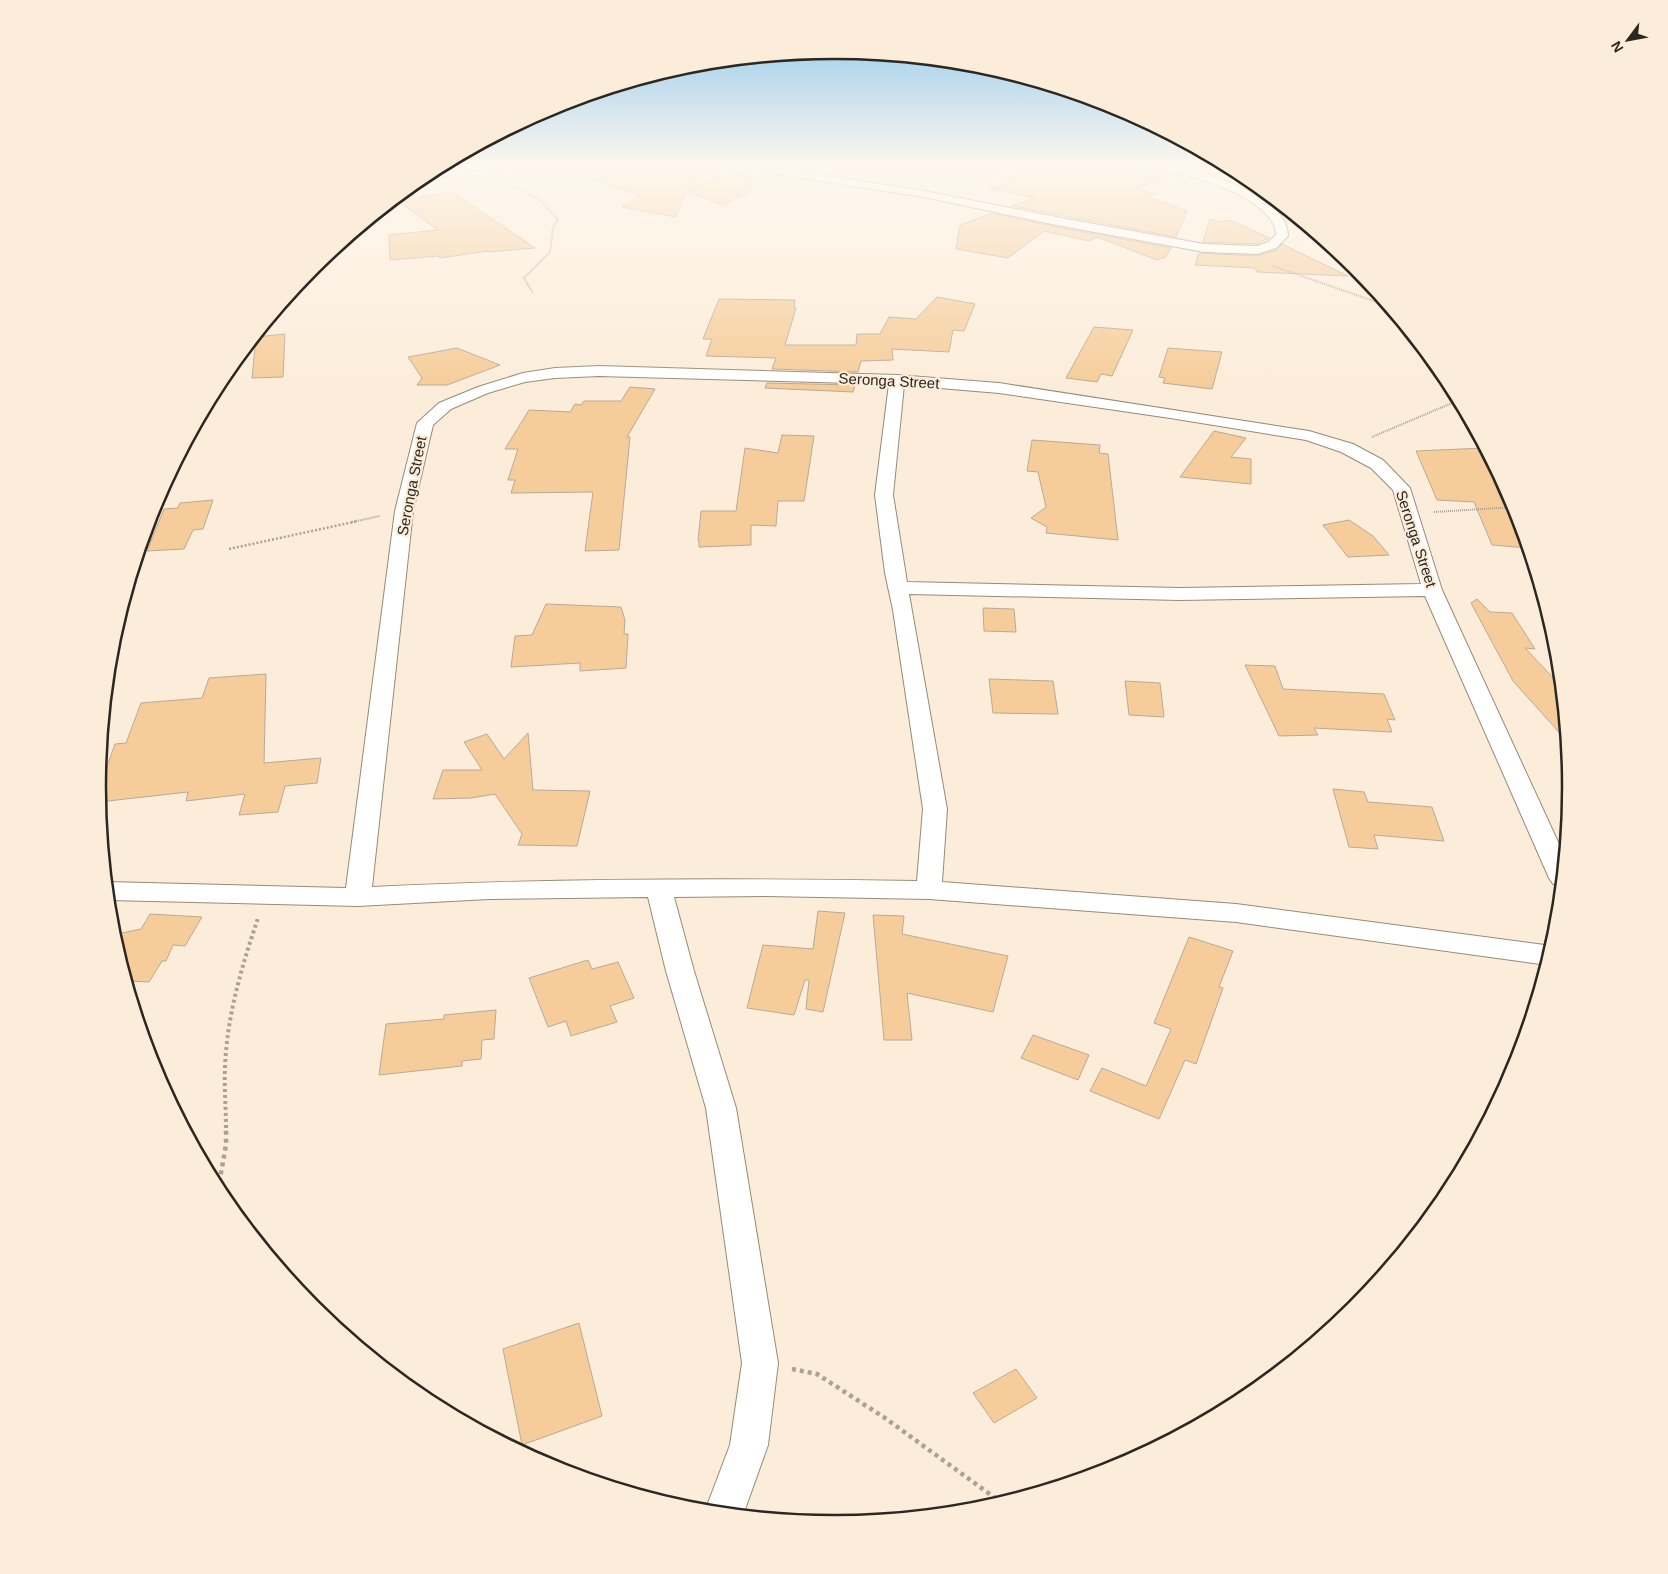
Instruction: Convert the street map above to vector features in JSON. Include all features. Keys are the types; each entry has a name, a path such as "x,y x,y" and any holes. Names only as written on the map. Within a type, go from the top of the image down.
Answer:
{"street":[{"path":"1152,238 1204,248 1234,250 1258,250 1272,245 1279,238"},
{"name":"Seronga Street","path":"358,897 404,511 425,423 445,406 483,390 523,378 555,373 599,371 897,380 999,388 1309,436 1346,448 1377,464 1401,488 1432,590 1557,868"},
{"path":"897,380 884,495 935,809 929,890"},
{"path":"898,588 1180,594 1432,590"},
{"path":"114,891 358,897 489,890 765,887 929,890 1236,913 1542,954"},
{"path":"659,888 680,971 721,1108 760,1364 749,1446 726,1507"}],"path":[{"path":"533,293 524,278 550,252 552,238"},
{"path":"1258,250 1265,260 1276,269 1378,303"},
{"path":"1346,448 1453,403"},
{"path":"1409,514 1507,508"},
{"path":"229,549 404,511"},
{"path":"220,1179 226,1145 225,1066 230,1024 240,971 255,932 264,895"},
{"path":"760,1364 817,1374 885,1418 994,1497"}],"building":[{"path":"389,238 521,238 535,248 488,251 440,258 438,256 390,260"},
{"path":"958,238 1034,238 1008,258 956,249"},
{"path":"1078,238 1094,238 1089,241"},
{"path":"1101,238 1119,238 1171,248 1166,257 1157,260"},
{"path":"1204,238 1268,238 1257,244 1203,242"},
{"path":"1282,244 1348,276 1257,272 1255,268 1195,265 1199,253 1258,256 1277,250"},
{"path":"937,297 975,304 964,331 953,330 949,352 892,349 893,360 861,361 858,372 772,369 776,358 706,356 712,339 703,339 719,299 795,300 794,308 796,308 785,345 856,345 857,334 880,334 889,317 916,319"},
{"path":"1094,327 1133,330 1112,376 1101,374 1097,382 1066,378"},
{"path":"285,334 283,377 252,378 255,345 262,336"},
{"path":"457,348 500,365 447,385 417,385 422,378 408,357"},
{"path":"1168,348 1222,352 1212,389 1163,383 1165,378 1159,377"},
{"path":"767,383 855,385 853,392 765,388"},
{"path":"630,387 655,389 627,437 630,437 619,550 585,551 593,492 511,493 515,480 508,480 518,449 505,449 529,410 570,412 575,404 581,405 584,401 621,401"},
{"path":"1214,431 1246,438 1231,457 1251,459 1251,484 1180,477"},
{"path":"782,435 814,436 804,501 778,501 776,526 751,525 751,545 699,547 701,511 736,511 745,448 778,453"},
{"path":"1032,440 1100,445 1099,453 1108,454 1118,540 1046,533 1047,527 1031,518 1046,507 1038,472 1027,471"},
{"path":"1478,448 1507,508 1522,547 1492,545 1474,502 1437,500 1416,451"},
{"path":"213,500 203,529 193,530 184,549 147,551 164,509 178,508 180,503"},
{"path":"1349,520 1373,536 1389,555 1348,557 1323,525"},
{"path":"1477,599 1490,612 1512,613 1535,649 1525,648 1554,678 1560,734 1513,681 1471,603"},
{"path":"546,604 621,607 625,620 624,634 628,634 626,668 580,671 580,663 511,667 515,636 532,635"},
{"path":"983,608 1014,609 1016,632 984,631"},
{"path":"1245,665 1275,666 1283,689 1384,694 1395,720 1387,719 1392,732 1314,728 1318,735 1279,736"},
{"path":"266,674 264,763 321,758 317,783 285,786 278,812 239,815 245,794 186,801 188,792 106,801 106,768 115,744 126,743 141,703 202,698 209,678"},
{"path":"989,679 1053,681 1058,714 993,713"},
{"path":"1125,681 1160,683 1164,717 1129,715"},
{"path":"528,733 533,790 590,791 577,846 518,845 522,834 495,794 471,798 433,799 443,770 482,770 464,742 487,734 504,759"},
{"path":"1333,789 1364,792 1368,802 1432,807 1444,841 1374,835 1378,849 1349,847"},
{"path":"818,911 845,913 823,1012 806,1009 809,980 805,980 794,1015 747,1008 763,945 813,949"},
{"path":"150,914 202,917 185,946 173,945 166,961 162,961 149,982 133,981 121,933 141,929"},
{"path":"873,915 904,916 902,934 1008,956 993,1012 907,993 912,1040 884,1040"},
{"path":"1189,937 1233,951 1219,987 1223,988 1196,1064 1185,1060 1159,1119 1090,1091 1102,1068 1146,1086 1171,1029 1154,1023"},
{"path":"588,960 592,969 618,962 634,998 610,1006 617,1022 571,1036 566,1021 548,1027 529,978"},
{"path":"496,1010 494,1039 482,1040 481,1059 462,1061 462,1066 379,1075 386,1024 444,1019 444,1015"},
{"path":"1033,1035 1089,1055 1078,1080 1021,1058"},
{"path":"579,1323 602,1416 522,1445 503,1349"},
{"path":"1016,1369 1037,1398 994,1423 973,1393"}]}
